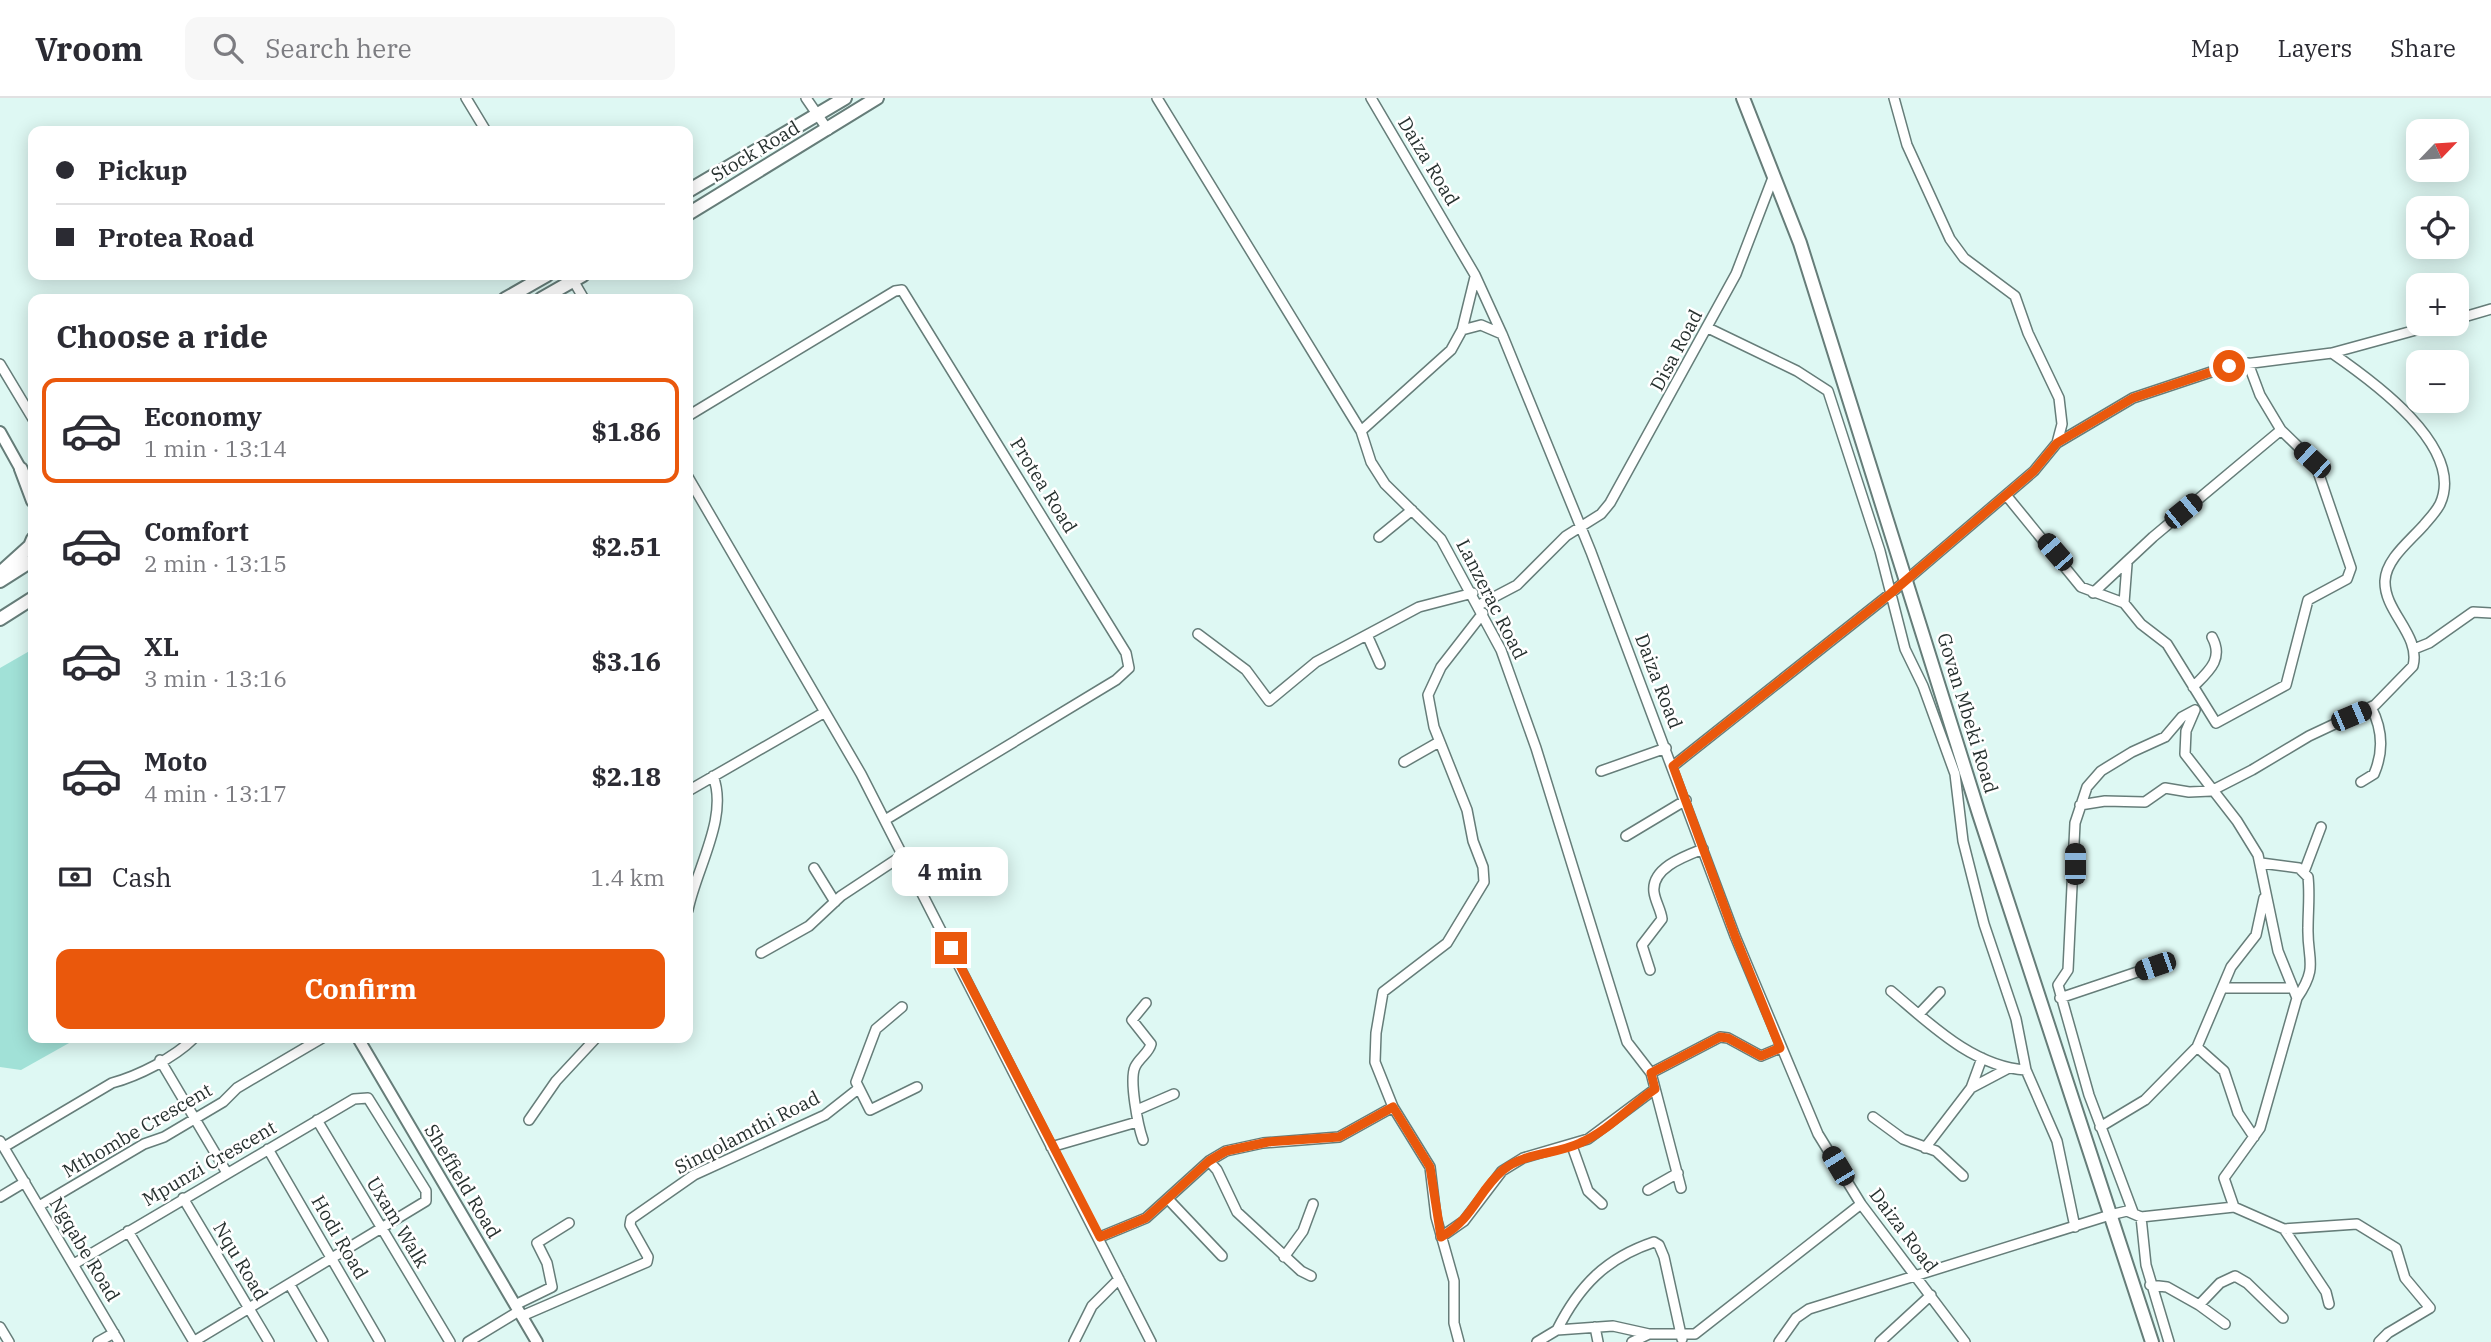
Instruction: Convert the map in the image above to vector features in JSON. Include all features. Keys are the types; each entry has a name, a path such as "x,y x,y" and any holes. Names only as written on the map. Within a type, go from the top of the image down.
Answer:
{"main road":[{"name":"Stock Road","path":"693,188 845,98"},
{"name":"Stock Road","path":"693,211 877,98"},
{"name":"Govan Mbeki Road","path":"1743,98 1774,173 2152,1342"},
{"path":"514,294 538,280"},
{"path":"549,294 571,280"},
{"path":"21,469 28,488"},
{"path":"0,573 28,549"},
{"path":"0,581 28,563"},
{"path":"0,619 28,601"},
{"path":"0,619 28,610"}],"street":[{"path":"467,98 483,126"},
{"path":"807,98 828,130"},
{"name":"Lanzerac Road","path":"1157,98 1361,431 1376,471 1441,539 1473,593 1507,665 1536,747 1629,1047 1651,1073"},
{"name":"Daiza Road","path":"1371,98 1475,275 1502,334 1580,524 1780,1048 1818,1134 1861,1204 1965,1342"},
{"path":"1673,766 1890,594 2041,465 2057,443 2062,424 2059,398 2028,332 2015,296 1964,258 1950,239 1907,145 1894,98"},
{"name":"Disa Road","path":"1481,609 1517,585 1580,524 1601,514 1610,503 1736,274 1774,173"},
{"path":"1361,431 1441,361 1462,330 1475,275"},
{"name":"Protea Road","path":"693,413 895,291 902,290 1126,653 1129,668 1116,680 885,820"},
{"path":"2469,315 2491,309"},
{"path":"1462,330 1481,325 1502,334"},
{"path":"1708,328 1826,388 1880,551 1905,649 1923,686 1955,774 1963,841 1984,924 2016,1019 2026,1070 2057,1141 2075,1227"},
{"path":"2057,443 2133,398 2229,366 2332,353 2406,333"},
{"path":"2080,805 2105,800 2145,802 2165,788 2189,792 2211,791 2309,736 2371,707 2407,675 2413,666 2414,649 2392,607 2385,581 2392,561 2440,505 2443,482 2440,469 2432,445 2419,425 2363,375 2332,353"},
{"path":"2006,495 2081,587 2124,603 2141,624 2167,644 2216,723 2281,690 2292,668 2308,600 2350,576 2351,568 2317,467 2281,430 2260,395 2248,363"},
{"path":"0,364 28,411"},
{"path":"2093,593 2153,537 2281,430"},
{"path":"0,432 28,482"},
{"path":"693,486 885,820 1051,1147 1100,1237 1151,1342"},
{"path":"1378,537 1412,510"},
{"path":"2124,603 2127,564"},
{"path":"1198,635 1246,670 1269,701 1306,668 1368,637 1419,607 1473,593"},
{"path":"1459,1342 1454,1323 1454,1281 1441,1237 1430,1167 1393,1107 1374,1057 1381,996 1450,940 1485,879 1467,810 1439,742 1429,704 1431,688 1441,667 1481,609"},
{"path":"2414,649 2430,643 2473,612 2491,613"},
{"path":"1368,637 1380,664"},
{"path":"2193,687 2217,659 2218,647 2212,637"},
{"path":"2203,701 2195,710 2186,731 2184,750 2211,791 2252,843 2261,863 2278,951 2297,998"},
{"path":"2361,782 2374,774 2379,757 2380,729 2371,707"},
{"path":"2169,1342 2150,1285 2137,1214 2100,1127 2060,998 2058,983 2068,970 2074,828 2080,805 2096,775 2132,752 2165,737 2182,717 2195,710"},
{"path":"693,787 825,712"},
{"path":"1404,762 1439,742"},
{"path":"1601,771 1666,748"},
{"path":"693,893 713,827 717,793 713,776"},
{"path":"1626,836 1686,800"},
{"path":"2234,1207 2224,1178 2254,1137 2266,1110 2285,1031 2297,998 2309,978 2312,958 2308,929 2310,895 2304,872 2321,827"},
{"path":"1650,970 1642,949 1644,939 1662,919 1654,893 1655,882 1668,866 1703,849"},
{"path":"761,953 809,926 835,902 903,855"},
{"path":"2261,863 2294,867 2304,872"},
{"path":"814,868 835,902"},
{"path":"2100,1127 2146,1100 2197,1047 2234,963 2256,935 2265,890"},
{"path":"2060,998 2155,966"},
{"path":"2223,988 2293,988"},
{"path":"1891,990 1919,1014 1982,1058 2007,1069 2026,1070"},
{"path":"1919,1014 1940,992"},
{"path":"1143,1140 1137,1122 1133,1077 1135,1066 1151,1044 1132,1020 1146,1003"},
{"path":"901,1007 876,1029 856,1082 870,1110 917,1087"},
{"path":"1681,1188 1651,1073 1720,1037 1728,1038 1761,1056 1780,1048"},
{"path":"2,1144 112,1083 126,1079 186,1043"},
{"name":"Mthombe Crescent","path":"39,1206 144,1144 164,1137 195,1119 223,1102 237,1088 314,1043"},
{"name":"Sheffield Road","path":"361,1043 537,1342"},
{"path":"529,1120 556,1081 591,1043"},
{"path":"2197,1047 2224,1070 2238,1113 2254,1137"},
{"path":"1925,1148 1971,1088 1982,1058"},
{"path":"160,1060 227,1173"},
{"path":"1971,1088 2007,1069"},
{"name":"Sinqolamthi Road","path":"468,1342 480,1339 519,1311 647,1262 648,1257 630,1225 631,1219 694,1175 825,1115 858,1089"},
{"path":"1441,1237 1464,1222 1502,1171 1523,1158 1572,1146 1607,1126 1655,1089"},
{"path":"1137,1110 1174,1094"},
{"name":"Mpunzi Crescent","path":"74,1265 183,1198 317,1120 364,1096 372,1100 426,1191 426,1201 382,1230"},
{"path":"1100,1237 1146,1218 1209,1161 1226,1151 1244,1146 1339,1137 1393,1107"},
{"path":"1873,1117 1903,1139 1940,1154 1963,1176"},
{"name":"Uxam Walk","path":"317,1120 450,1342"},
{"path":"1051,1147 1137,1122"},
{"name":"Ngqabe Road","path":"2,1144 117,1338 98,1342"},
{"path":"1572,1146 1588,1191 1602,1204"},
{"name":"Hodi Road","path":"268,1149 380,1342"},
{"path":"1209,1161 1217,1170 1237,1212 1284,1257 1311,1276"},
{"path":"1648,1190 1678,1173"},
{"path":"0,1197 25,1182"},
{"name":"Nqu Road","path":"183,1198 269,1342"},
{"path":"1168,1199 1222,1256"},
{"path":"1284,1257 1303,1231 1313,1204"},
{"path":"1537,1342 1556,1330 1614,1326 1682,1339 1700,1330 1861,1204"},
{"path":"1779,1342 1796,1318 1809,1309 2110,1215 2234,1207 2284,1230 2357,1224 2396,1248 2404,1278 2430,1308 2388,1333 2379,1342"},
{"path":"519,1311 552,1287 547,1263 537,1243 569,1223"},
{"path":"128,1231 194,1342 382,1230"},
{"path":"2284,1230 2326,1292 2329,1304"},
{"path":"1556,1330 1572,1300 1586,1282 1628,1254 1654,1242 1659,1245 1664,1257 1682,1339"},
{"path":"2199,1305 2220,1283 2235,1276 2247,1283 2283,1318"},
{"path":"1074,1342 1099,1297 1119,1279"},
{"path":"290,1285 323,1342"},
{"path":"2150,1285 2167,1287 2225,1324"},
{"path":"1880,1342 1931,1295"},
{"path":"0,1327 9,1342"},
{"path":"1595,1327 1598,1342"},
{"path":"1632,1342 1649,1334"}],"shaded area":[{"path":"28,652 28,1043 69,1043 21,1070 0,1067 0,668"}],"route":[{"path":"951,948 1034,1114 1100,1237 1146,1218 1209,1161 1226,1151 1268,1142 1339,1137 1393,1107 1430,1167 1434,1207 1441,1237 1464,1222 1490,1185 1510,1165 1523,1158 1572,1146 1588,1139 1655,1089 1651,1073 1720,1037 1728,1038 1759,1056 1780,1048 1735,936 1673,766 1683,761 1890,594 2034,471 2046,460 2057,443 2133,398 2182,384 2229,366"}]}
